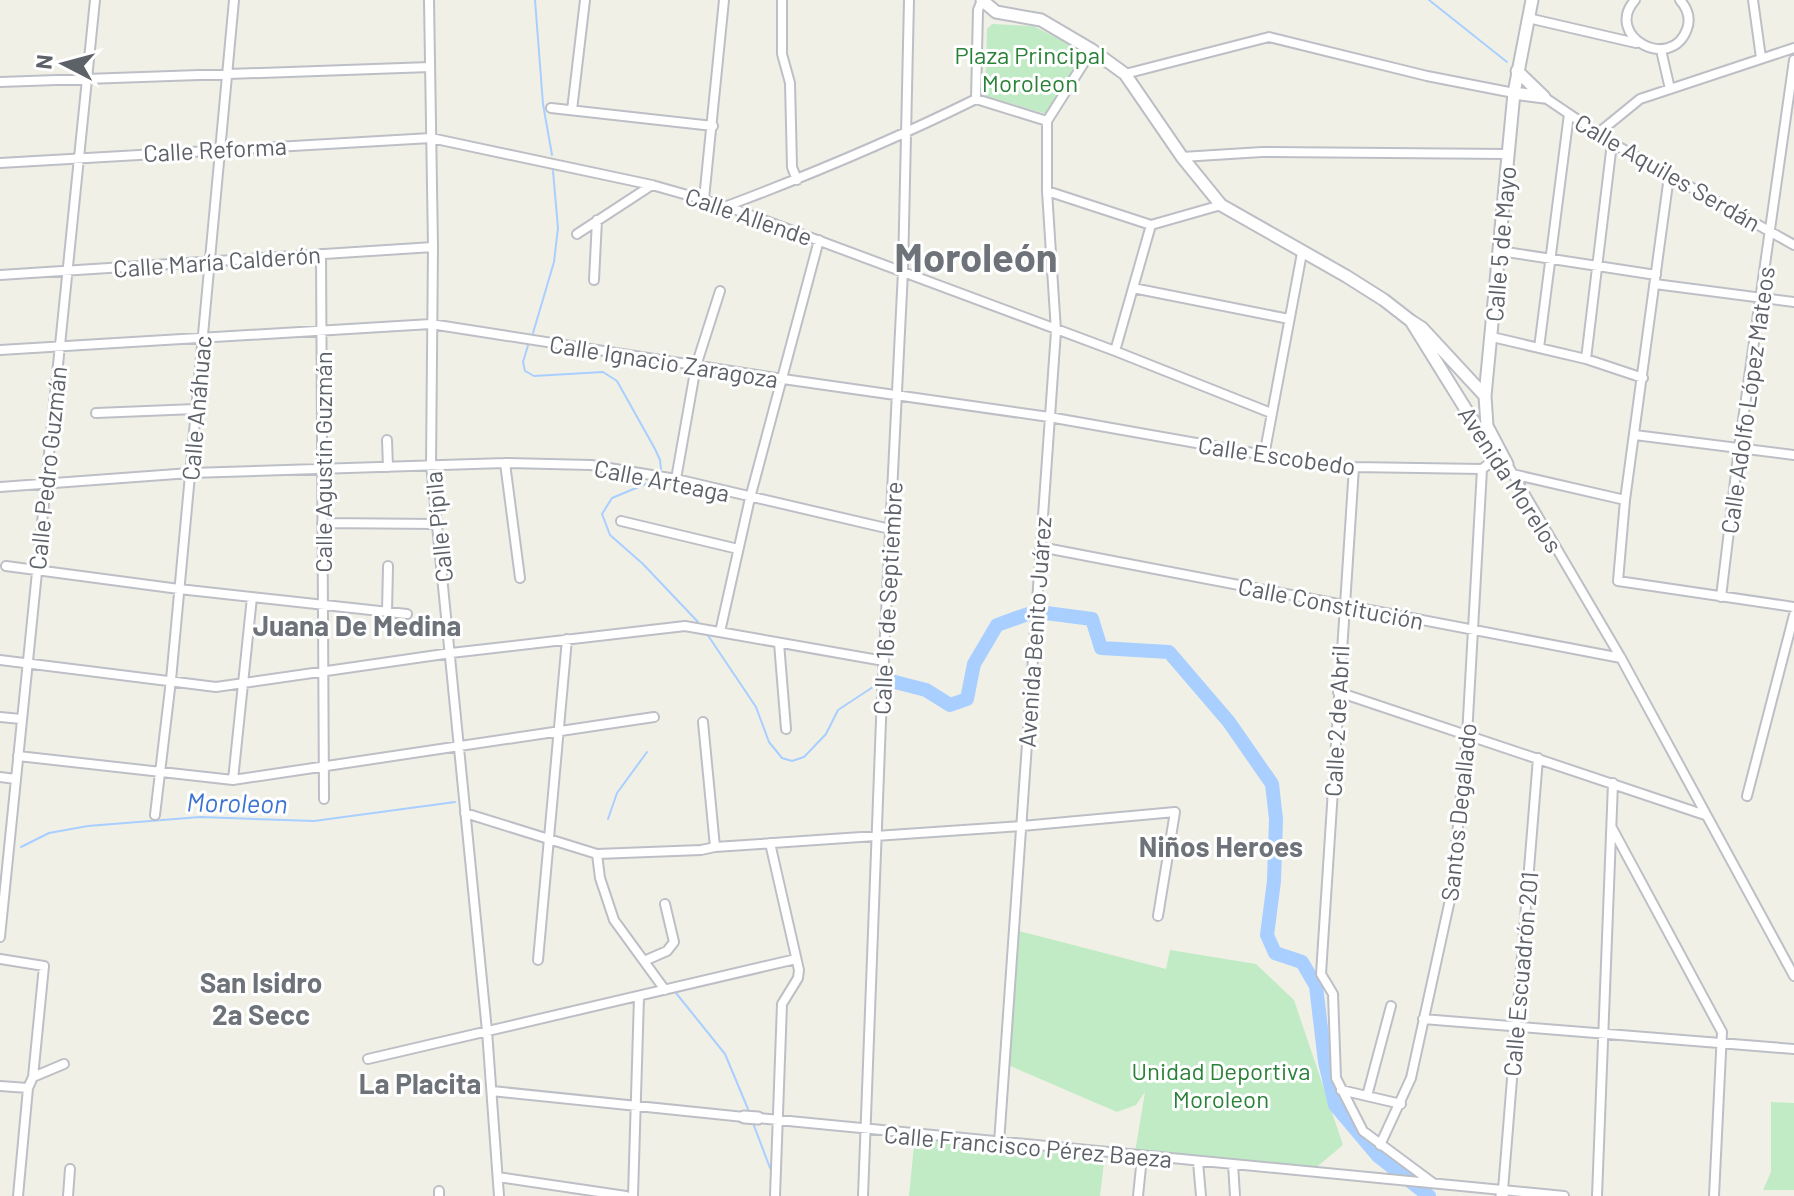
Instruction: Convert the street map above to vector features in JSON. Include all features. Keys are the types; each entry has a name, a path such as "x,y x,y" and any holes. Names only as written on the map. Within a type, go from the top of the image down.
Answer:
{"street":[{"name":"Calle Pedro Guzmán","path":"0,937 4,835 18,756 95,0"},
{"name":"Calle Anáhuac","path":"155,815 171,680 234,0"},
{"name":"Calle Pípila","path":"429,0 433,247 431,465 487,1031 499,1196"},
{"path":"572,110 585,0"},
{"path":"704,199 724,0"},
{"path":"782,0 782,54 790,83 792,167 797,180"},
{"name":"Calle 16 de Septiembre","path":"863,1196 903,271 909,0"},
{"path":"976,99 978,10 982,0"},
{"name":"Avenida Morelos","path":"982,0 996,12 1041,20 1125,74 1182,157 1221,205 1384,300 1411,321 1473,420 1504,462 1621,658 1794,976"},
{"path":"1012,14 1016,0"},
{"name":"Calle 5 de Mayo","path":"1485,411 1507,154 1517,71 1532,0"},
{"path":"1635,0 1629,8 1627,20 1632,36 1639,43"},
{"path":"1528,18 1661,50 1670,47 1686,31 1689,21 1687,10 1680,0"},
{"path":"1753,0 1761,58"},
{"path":"1125,74 1269,37 1427,76 1514,93"},
{"path":"1597,134 1640,99 1794,48"},
{"path":"726,206 797,180 907,133 976,99 1047,121 1092,50"},
{"path":"1661,50 1670,89"},
{"name":"Calle Adolfo López Mateos","path":"1721,597 1794,60"},
{"path":"0,82 430,67"},
{"name":"Calle Aquiles Serdán","path":"1517,71 1544,97 1597,134 1794,245"},
{"name":"Calle Aquiles Serdán","path":"1514,93 1544,97"},
{"path":"551,108 713,126"},
{"path":"1539,348 1569,114"},
{"name":"Avenida Benito Juárez","path":"999,1143 1056,331 1047,191 1047,121"},
{"name":"Calle Reforma","path":"0,163 431,138"},
{"name":"Calle Allende","path":"431,138 652,185 726,206 1115,351 1271,413"},
{"path":"1586,359 1612,143"},
{"path":"1182,157 1262,152 1507,154"},
{"path":"1669,176 1625,500 1618,581 1794,607"},
{"path":"577,234 652,185"},
{"path":"1047,191 1151,225 1221,205"},
{"path":"594,280 597,220"},
{"path":"1115,351 1151,225"},
{"path":"720,632 750,498 819,240"},
{"name":"Calle María Calderón","path":"0,275 433,247"},
{"path":"1500,251 1794,302"},
{"path":"1264,456 1302,253"},
{"name":"Calle Agustín Guzmán","path":"321,254 324,799"},
{"path":"1133,288 1289,319"},
{"path":"676,479 696,366 720,291"},
{"path":"1411,321 1422,328 1485,396"},
{"name":"Calle Ignacio Zaragoza","path":"0,350 431,324 1049,417"},
{"path":"1492,337 1586,359 1643,378"},
{"path":"96,413 196,409"},
{"path":"1473,420 1482,418 1485,411"},
{"path":"1485,411 1487,426 1504,462"},
{"name":"Calle Escobedo","path":"1049,417 1264,456 1354,467 1482,469"},
{"path":"1635,435 1794,455"},
{"path":"387,440 388,467"},
{"path":"1482,469 1504,462 1625,500"},
{"path":"505,463 520,578"},
{"name":"Calle Arteaga","path":"0,487 190,473 505,463 591,465 676,479 890,529"},
{"name":"Calle 2 de Abril","path":"1341,1090 1336,1078 1333,994 1321,974 1354,467"},
{"name":"Santos Degallado","path":"1380,1145 1411,1078 1451,895 1467,736 1482,469"},
{"path":"621,521 738,549"},
{"path":"322,523 437,524"},
{"name":"Calle Constitución","path":"1040,547 1621,658"},
{"path":"6,566 407,614"},
{"path":"387,612 388,566"},
{"path":"233,780 252,597"},
{"path":"1747,796 1794,615"},
{"path":"0,660 216,687 451,653 691,627 884,661"},
{"path":"538,960 567,639"},
{"path":"779,643 786,729"},
{"path":"1338,692 1706,816"},
{"path":"0,717 21,719"},
{"path":"18,756 233,780 654,717"},
{"path":"703,722 715,847"},
{"name":"Calle Escuadrón 201","path":"1502,1193 1538,758"},
{"path":"0,777 15,779"},
{"path":"1597,1196 1613,783"},
{"path":"465,813 597,854 701,850 1175,812 1158,916"},
{"path":"1611,826 1722,1032 1714,1196"},
{"path":"770,843 798,978 782,1004 775,1196"},
{"path":"597,854 600,878 614,920 665,990"},
{"path":"644,961 667,951 674,942 665,904"},
{"path":"0,959 44,966 18,1196"},
{"path":"368,1059 796,959"},
{"path":"633,1196 639,997"},
{"path":"1367,1096 1391,1006"},
{"path":"1423,1019 1794,1049"},
{"path":"33,1077 64,1064"},
{"path":"0,1086 28,1088"},
{"path":"1341,1090 1401,1104"},
{"path":"1341,1090 1363,1131 1432,1184"},
{"name":"Calle Francisco Pérez Baeza","path":"492,1091 1502,1193 1564,1196"},
{"path":"1138,1196 1142,1157"},
{"path":"1198,1162 1201,1196"},
{"path":"1233,1164 1235,1196"},
{"path":"68,1196 70,1169"},
{"path":"498,1177 626,1196"}],"green space":[{"name":"Plaza Principal Moroleon","path":"992,24 1033,26 1083,51 1083,59 1047,114 985,96 987,29"},
{"name":"Unidad Deportiva Moroleon","path":"1019,931 1166,969 1170,950 1256,964 1294,1000 1343,1145 1313,1170 1135,1152 1145,1092 1136,1105 1117,1112 1008,1065"},
{"path":"1771,1102 1794,1103 1794,1190 1763,1190 1771,1172"},
{"path":"915,1135 1105,1153 1100,1196 909,1196"}],"waterway":[{"path":"535,0 543,104 552,155"},
{"path":"1429,0 1507,62"},
{"path":"533,333 554,262 558,228 553,171"},
{"path":"529,342 523,362 525,371 534,376 603,372 617,381 655,449 661,469"},
{"path":"653,481 612,498 602,514 610,535 643,564 698,622"},
{"path":"1046,613 1092,619 1101,648 1169,652 1229,722 1272,784 1276,819 1274,881 1267,935 1275,953 1302,962 1316,986 1325,1062 1335,1105 1378,1156 1429,1196"},
{"path":"891,681 926,690 950,705 967,699 974,664 997,625 1028,614"},
{"path":"707,634 756,707 769,742 782,758 792,761 804,757 826,734 838,710 879,683"},
{"path":"608,819 617,793 647,752"},
{"name":"Moroleon","path":"21,847 49,833 88,826 200,817 314,821 455,802"},
{"path":"676,993 725,1054 748,1109"},
{"path":"753,1123 770,1168"}],"district":[{"name":"Moroleón","path":"976,256"},
{"name":"Juana De Medina","path":"357,625"},
{"name":"Niños Heroes","path":"1221,846"},
{"name":"San Isidro 2a Secc","path":"261,998"},
{"name":"La Placita","path":"420,1083"}]}
